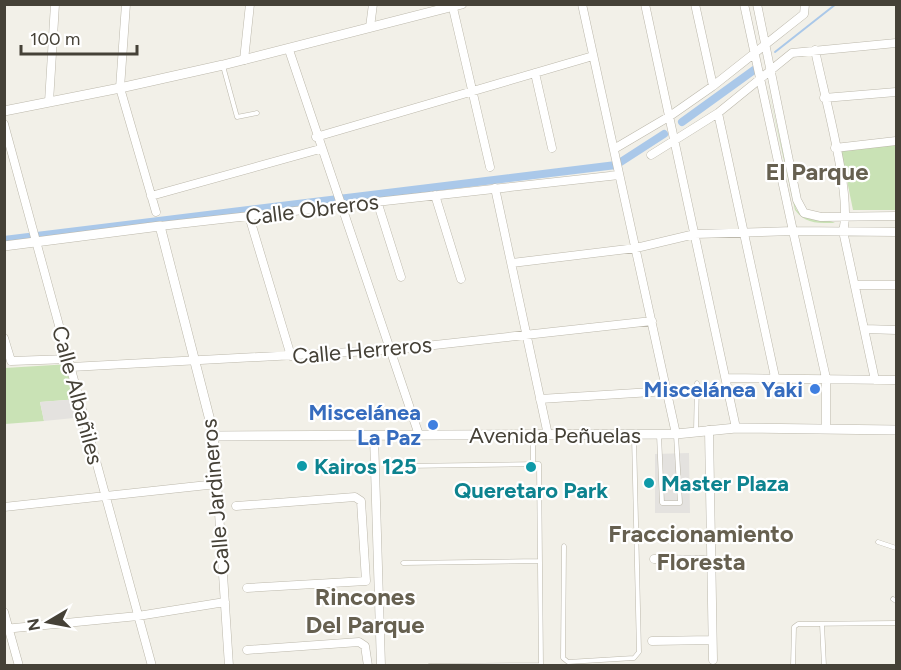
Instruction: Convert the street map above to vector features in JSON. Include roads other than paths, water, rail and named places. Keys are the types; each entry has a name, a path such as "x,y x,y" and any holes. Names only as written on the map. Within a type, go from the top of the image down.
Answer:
{"street":[{"path":"49,102 55,4"},
{"path":"126,4 120,88 156,212"},
{"path":"244,60 250,4"},
{"path":"370,27 373,4"},
{"path":"582,4 676,435"},
{"path":"645,4 736,428"},
{"path":"695,4 713,86"},
{"path":"744,4 826,378 826,429"},
{"path":"757,4 797,200 804,213 821,217 897,216"},
{"path":"4,111 120,88 288,50 458,6 473,92 490,167"},
{"path":"614,149 713,86 805,7"},
{"path":"651,155 718,113 792,54 897,43"},
{"path":"288,50 419,435"},
{"path":"815,50 847,216 843,231 875,380"},
{"path":"316,137 593,56"},
{"path":"535,73 552,147"},
{"path":"824,98 897,92"},
{"path":"718,113 775,377"},
{"name":"Calle Albañiles","path":"4,124 152,666"},
{"path":"835,148 897,141"},
{"path":"151,196 320,149"},
{"name":"Calle Obreros","path":"4,246 35,236 160,226 340,203 435,195 619,173"},
{"path":"495,188 548,435"},
{"path":"435,195 462,279"},
{"path":"377,201 401,277"},
{"path":"249,216 291,356"},
{"name":"Calle Jardineros","path":"160,226 214,436 229,666"},
{"path":"512,263 636,248 695,234 744,231 897,232"},
{"path":"855,285 897,285"},
{"name":"Calle Herreros","path":"4,338 11,361 70,363 196,360 389,350 652,321"},
{"path":"865,329 897,330"},
{"path":"727,378 775,377 897,381"},
{"path":"540,399 668,391"},
{"name":"Avenida Peñuelas","path":"214,436 676,435 736,428 897,430"},
{"path":"709,430 713,660"},
{"path":"374,436 379,535 381,666"},
{"path":"4,507 217,484"},
{"path":"236,506 355,497 361,501 366,581 247,588"},
{"path":"364,536 379,535"},
{"path":"365,546 379,544"},
{"path":"654,559 710,560"},
{"path":"7,629 138,616 225,602"},
{"path":"4,612 19,666"},
{"path":"652,641 712,640"},
{"path":"247,650 359,642 364,646 368,666"}],"lane":[{"path":"223,65 237,117 257,113"},
{"path":"696,432 697,383"},
{"path":"533,435 533,463"},
{"path":"564,546 563,658 568,662 634,658 639,652 634,435"},
{"path":"659,435 662,503 680,502 676,435"},
{"path":"404,466 539,464 541,665 429,666"},
{"path":"878,542 897,548"},
{"path":"403,563 539,561"},
{"path":"793,666 794,627 798,624 897,623"},
{"path":"822,624 824,666"}],"waterway":[{"path":"775,52 836,4"},
{"path":"682,122 754,70"},
{"path":"4,240 616,165 664,134"}],"place":[{"name":"Miscelánea Yaki","path":"815,389"},
{"name":"Miscelánea La Paz","path":"433,425"},
{"name":"Kairos 125","path":"302,466"},
{"name":"Queretaro Park","path":"531,467"},
{"name":"Master Plaza","path":"649,483"}],"district":[{"name":"El Parque","path":"817,172"},
{"name":"Fraccionamiento Floresta","path":"701,548"},
{"name":"Rincones Del Parque","path":"365,611"}]}
